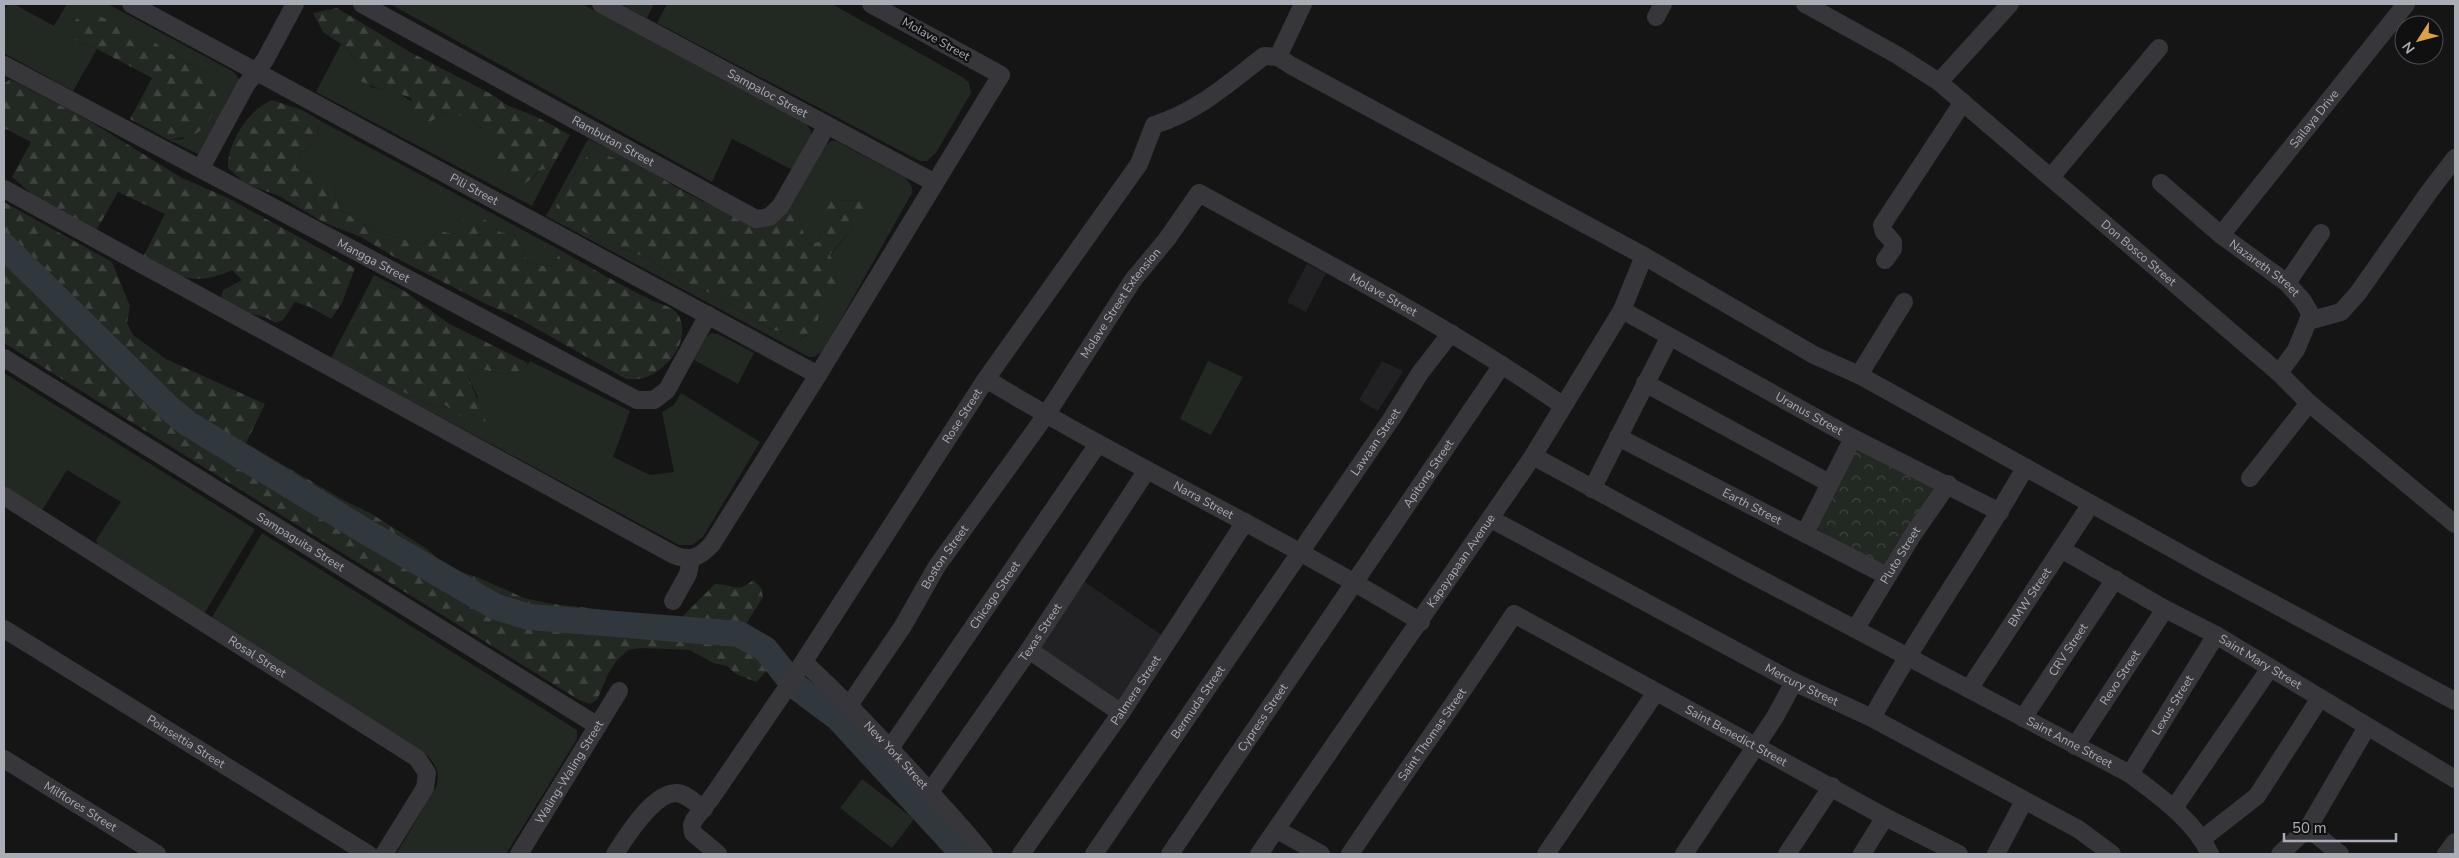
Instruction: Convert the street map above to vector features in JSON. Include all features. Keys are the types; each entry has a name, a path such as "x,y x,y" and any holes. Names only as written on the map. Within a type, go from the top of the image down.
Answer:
{"street":[{"name":"Pili Street","path":"130,4 818,375"},
{"path":"201,168 246,85 265,60 295,4"},
{"name":"Rambutan Street","path":"362,4 756,219 769,217 780,207 827,125"},
{"name":"Sampaloc Street","path":"601,4 935,183"},
{"name":"Molave Street","path":"871,4 1000,75 935,183"},
{"path":"1303,4 1278,57 1300,71 1644,256 1814,355 1859,375 2091,504 2455,700"},
{"name":"Don Bosco Street","path":"1805,4 1897,55 1939,82 2279,373 2309,403 2455,524"},
{"path":"1939,82 2010,4"},
{"name":"Sailaya Drive","path":"2221,235 2406,4"},
{"path":"2051,177 2159,48"},
{"name":"Rose Street","path":"707,851 693,833 692,825 786,689 986,379 1139,164 1154,125 1171,120 1205,102 1264,56 1278,57"},
{"name":"Mangga Street","path":"4,65 637,400 654,400 667,390 708,315"},
{"path":"1885,260 1893,249 1893,242 1884,232 1882,225 1962,102"},
{"path":"2279,373 2296,350 2308,321 2341,312 2358,294 2428,192 2455,158"},
{"path":"4,189 674,555 691,559 698,557 712,544 935,183"},
{"name":"Nazareth Street","path":"2162,183 2221,235 2287,283 2303,301 2310,313 2308,321"},
{"name":"Molave Street","path":"1199,193 1451,333 1562,405"},
{"name":"Molave Street Extension","path":"1046,416 1133,280 1167,239 1199,193"},
{"path":"2287,283 2321,233"},
{"name":"Kapayapaan Avenue","path":"1260,854 1421,622 1448,577 1491,519 1533,456 1562,405 1594,358 1622,310 1644,256"},
{"path":"1859,375 1904,302"},
{"name":"Uranus Street","path":"1622,310 1669,338 1854,438 2000,512"},
{"name":"Lawaan Street","path":"1300,551 1420,373 1451,333"},
{"path":"1592,489 1669,338"},
{"name":"Sampaguita Street","path":"4,358 598,726"},
{"name":"Apitong Street","path":"1355,582 1502,365"},
{"name":"Narra Street","path":"986,379 1046,416 1300,551 1421,622"},
{"path":"1645,383 1829,483"},
{"path":"2250,478 2309,403"},
{"name":"Boston Street","path":"850,704 903,626 937,566 1046,416"},
{"name":"Earth Street","path":"1618,437 1888,576"},
{"path":"1805,533 1829,483 1854,438"},
{"name":"Chicago Street","path":"891,747 1098,444"},
{"name":"Saint Anne Street","path":"1533,456 2130,774 2174,808 2206,846"},
{"path":"1872,718 1906,656 2000,512 2025,468"},
{"name":"Texas Street","path":"930,792 1030,650 1147,470"},
{"name":"Pluto Street","path":"1856,628 1948,484"},
{"name":"Rosal Street","path":"4,496 417,758 428,773 425,788 384,854"},
{"name":"BMW Street","path":"1969,689 2091,504"},
{"name":"Mercury Street","path":"1491,519 1794,682 1872,718 2078,830 2112,854"},
{"name":"Palmera Street","path":"1021,854 1121,713 1245,522"},
{"name":"Saint Mary Street","path":"2061,549 2165,609 2216,635 2455,779"},
{"name":"Bermuda Street","path":"1094,854 1300,551"},
{"path":"672,601 688,574 691,559"},
{"name":"CRV Street","path":"2023,718 2115,580"},
{"name":"Cypress Street","path":"1170,854 1355,582"},
{"name":"Revo Street","path":"2075,746 2165,609"},
{"name":"Saint Benedict Street","path":"1514,614 1832,786 1885,817 1959,854"},
{"name":"Saint Thomas Street","path":"1350,854 1428,737 1458,699 1514,614"},
{"name":"Poinsettia Street","path":"4,629 368,854"},
{"name":"Lexus Street","path":"2130,774 2216,635"},
{"path":"1030,650 1121,713"},
{"name":"New York Street","path":"800,667 850,704 891,747 984,854"},
{"path":"2174,808 2270,668"},
{"path":"1684,854 1756,746 1794,682"},
{"name":"Waling-Waling Street","path":"520,854 619,691"},
{"path":"1546,854 1656,692"},
{"path":"2206,846 2257,796 2320,698"},
{"path":"2280,854 2308,828 2367,727"},
{"name":"Milflores Street","path":"4,759 157,854"},
{"path":"1787,854 1832,786"},
{"path":"614,854 648,809 666,796 673,794 684,795 704,809"},
{"path":"1996,854 2024,802"},
{"path":"1862,854 1885,817"},
{"path":"2308,828 2340,854"},
{"path":"1277,830 1321,854"},
{"path":"2446,854 2455,842"}],"shaded area":[{"path":"1307,264 1326,273 1306,312 1287,302"},
{"path":"1382,361 1403,371 1378,411 1359,400"},
{"path":"1082,580 1163,636 1118,704 1036,648"}],"green space":[{"path":"8,4 14,4 54,26 67,4 108,4 234,72 239,79 238,83 201,153 198,154 169,140 183,139 213,76 167,52 148,37 128,29 74,40 97,49 73,91 4,53 4,11"},
{"path":"390,4 582,4 804,122 811,130 811,135 793,170 732,139 712,182"},
{"path":"621,4 654,4 647,18"},
{"path":"667,4 832,4 964,78 969,83 971,93 936,153 927,161 920,161 657,23"},
{"path":"337,8 410,52 491,94 507,105 537,117 570,135 552,167 541,170 526,183 511,182 501,170 488,135 475,123 461,116 445,112 430,122 416,121 411,98 357,79 356,62 347,48 323,32 313,13"},
{"path":"85,10 148,37 167,52 213,76 221,85 222,100 204,128 194,135 169,140 130,119 152,78 97,49 74,40 68,34 73,23"},
{"path":"341,44 347,48 371,87 391,91 405,97 417,106 430,122 445,112 465,116 485,130 527,183 541,170 552,167 532,206 316,92"},
{"path":"10,79 88,120 182,178 228,198 355,268 342,303 331,319 310,307 295,302 283,320 276,323 267,318 242,311 221,298 223,290 242,280 232,270 196,279 166,270 143,257 165,214 118,192 96,231 34,196 12,177 31,142 4,128 4,84"},
{"path":"272,100 302,110 319,120 318,141 302,152 296,168 332,182 339,209 375,231 423,245 439,231 455,234 465,218 486,220 500,232 515,235 528,263 550,267 562,251 627,288 676,312 682,324 680,344 677,350 660,370 650,376 639,379 626,379 514,316 488,305 394,257 361,237 325,223 279,196 245,183 228,168 231,148 235,138 248,119 263,104"},
{"path":"319,120 562,251 550,267 528,263 515,235 500,232 486,220 455,234 439,231 423,245 375,231 339,209 332,182 296,168 302,152 318,141"},
{"path":"588,139 641,164 628,164 592,149 566,186 556,206 560,218 623,249 648,258 680,281 713,294 772,330 787,332 801,339 814,330 821,308 834,296 836,272 830,256 854,226 868,200 840,201 823,224 819,242 807,244 799,218 787,211 824,146 831,141 836,141 906,178 912,187 912,193 823,351 814,357 809,357 546,216"},
{"path":"592,149 628,164 641,164 672,185 702,201 770,224 792,210 799,218 807,244 819,242 829,194 840,201 868,200 871,216 854,226 830,255 843,283 834,296 821,308 815,330 800,339 787,332 772,330 713,294 680,281 648,258 599,240 560,218 556,206 566,186"},
{"path":"4,202 112,262 130,306 127,323 133,335 166,359 265,404 246,443 345,501 370,513 427,549 450,569 477,577 524,598 552,604 607,610 677,622 715,584 743,587 753,580 761,588 763,597 745,626 771,652 768,670 756,682 736,674 727,666 713,663 690,650 640,648 628,650 617,660 608,674 597,700 590,704 579,700 4,343"},
{"path":"374,275 403,290 378,285 346,357 395,388 435,407 445,405 467,419 478,398 468,376 481,369 504,374 523,371 530,361 630,411 613,457 650,475 674,472 662,412 674,405 681,393 760,442 703,537 692,545 679,545 331,358"},
{"path":"378,285 403,290 448,323 528,363 523,371 504,374 481,369 468,376 486,422 469,420 445,405 435,407 395,388 346,357 341,344 370,289"},
{"path":"712,333 718,334 754,353 738,384 694,360 707,336"},
{"path":"1208,361 1243,377 1211,435 1180,419"},
{"path":"4,373 255,529 204,614 98,547 96,540 121,502 67,470 41,512 4,488"},
{"path":"1858,443 1940,487 1900,538 1882,568 1811,525"},
{"path":"262,533 577,730 577,739 506,854 396,854 436,787 438,773 432,761 425,754 211,619"},
{"path":"862,779 914,819 892,848 840,808"}],"waterway":[{"path":"4,246 169,408 187,423 368,533 496,607 529,617 739,634 765,649 794,685 838,718 963,854"}]}
